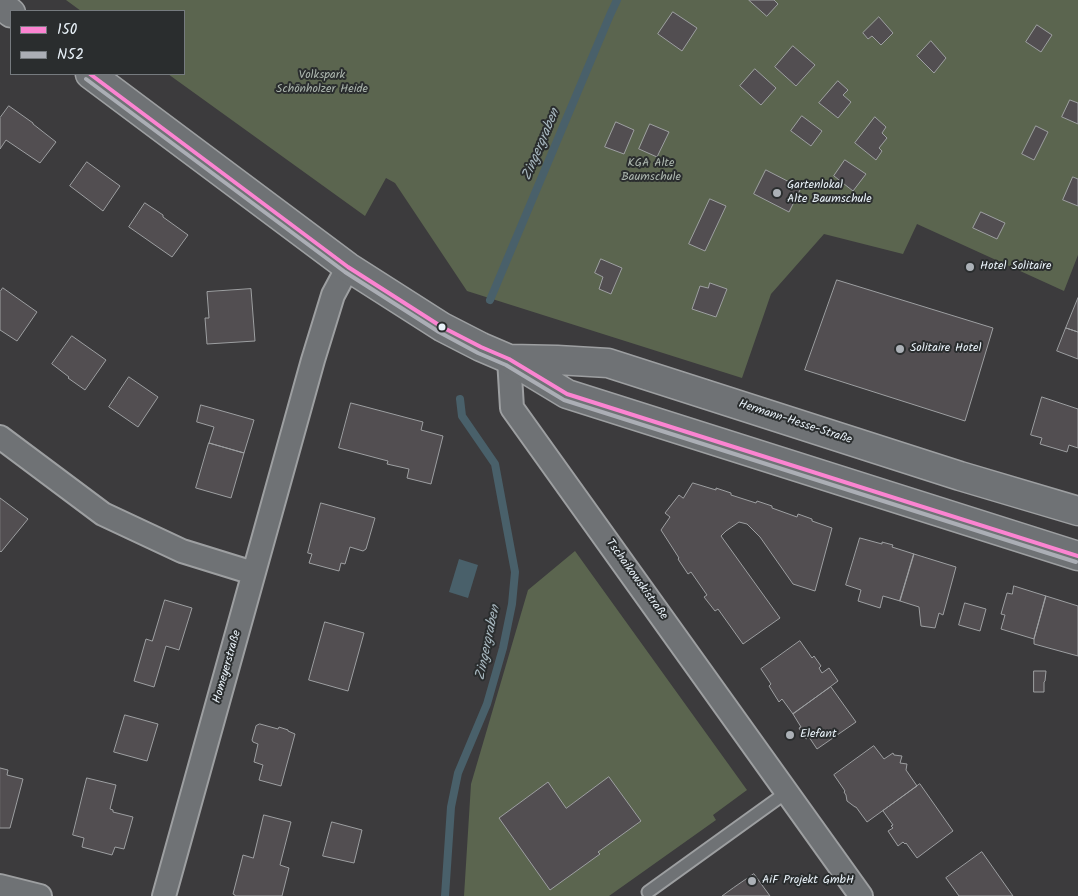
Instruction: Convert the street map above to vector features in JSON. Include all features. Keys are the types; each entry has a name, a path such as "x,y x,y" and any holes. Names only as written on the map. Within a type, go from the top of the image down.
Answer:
{"main road":[{"path":"0,4 10,12"},
{"name":"Hermann-Hesse-Straße","path":"91,75 348,267 442,327 509,359 567,394 1078,556"},
{"name":"Hermann-Hesse-Straße","path":"509,359 608,363 924,464 1077,507"}],"street":[{"name":"Homeyerstraße","path":"164,896 313,360 333,295 348,267"},
{"name":"Tschaikowskistraße","path":"509,359 512,408 861,896"},
{"path":"0,437 103,514 182,551 253,573"},
{"path":"0,886 40,896"}],"lane":[{"path":"648,892 787,792"}],"green space":[{"name":"KGA Alte Baumschule","path":"66,0 1078,0 1078,255 1064,291 917,224 903,254 824,234 771,294 742,378 467,291 395,183 386,178 365,216 169,75 185,75 185,10 80,10"},
{"path":"575,551 747,790 713,815 716,820 609,896 464,896 471,784 528,590"}],"water":[{"path":"459,559 478,565 468,598 449,592"}],"building":[{"path":"749,0 774,0 778,4 767,16"},
{"path":"673,12 697,28 682,51 658,34"},
{"path":"879,17 893,33 881,45 872,36 868,39 863,33"},
{"path":"1037,25 1052,35 1041,52 1026,42"},
{"path":"931,41 946,58 934,73 917,56"},
{"path":"793,46 815,65 796,86 775,67"},
{"path":"755,69 776,88 761,105 740,86"},
{"path":"838,81 848,90 843,95 851,102 838,118 819,103"},
{"path":"1070,100 1078,103 1078,124 1062,117"},
{"path":"9,106 56,142 40,163 6,140 0,149 0,118"},
{"path":"802,116 822,131 811,146 791,131"},
{"path":"875,117 886,127 882,133 887,138 879,148 882,151 876,160 855,143"},
{"path":"616,122 634,130 624,154 605,147"},
{"path":"650,124 669,132 657,157 639,149"},
{"path":"1036,126 1048,132 1034,160 1022,154"},
{"path":"845,160 866,174 853,191 834,176"},
{"path":"87,162 120,186 103,211 70,186"},
{"path":"766,170 801,188 789,212 754,194"},
{"path":"1073,177 1078,179 1078,206 1063,200"},
{"path":"710,199 726,206 705,251 689,244"},
{"path":"145,203 188,235 172,257 129,227"},
{"path":"981,212 1005,223 997,239 973,228"},
{"path":"601,259 622,268 611,294 599,289 603,277 595,273"},
{"name":"Solitaire Hotel","path":"837,280 993,328 965,421 805,370"},
{"path":"710,283 727,289 716,317 692,309 700,286 708,288"},
{"path":"3,288 37,312 17,341 0,330 0,292"},
{"path":"251,289 255,341 207,344 205,318 209,318 207,292"},
{"path":"1078,298 1078,332 1066,328"},
{"path":"1066,328 1078,332 1078,359 1057,351"},
{"path":"72,336 106,360 85,390 52,364"},
{"path":"129,377 158,397 138,427 109,407"},
{"path":"1042,397 1078,409 1078,448 1069,445 1067,452 1040,444 1042,438 1031,435"},
{"path":"351,403 423,422 421,430 443,436 431,484 407,478 409,469 387,464 388,461 339,448"},
{"path":"201,405 254,420 244,453 209,443 214,427 197,422"},
{"path":"209,443 244,453 231,498 196,488"},
{"path":"693,483 716,490 716,488 756,503 757,501 797,517 798,514 832,528 815,591 793,584 760,537 747,524 739,522 721,536 780,618 743,644 718,609 715,611 704,597 707,595 691,572 688,574 661,530 670,517 665,513 679,495 683,498"},
{"path":"0,498 28,519 1,552 0,551"},
{"path":"321,503 375,518 366,549 363,551 350,547 345,564 341,563 339,571 309,563 312,554 308,553"},
{"path":"860,538 893,545 892,547 914,554 900,601 883,596 880,608 858,601 861,590 846,585"},
{"path":"914,554 956,567 943,615 939,613 935,628 921,626 919,607 900,601"},
{"path":"1014,586 1046,596 1034,639 1001,629 1005,615 1001,614 1007,593 1012,594"},
{"path":"1046,596 1078,606 1078,656 1034,644"},
{"path":"165,600 192,608 179,650 166,646 154,687 134,681 146,639 152,641"},
{"path":"965,603 986,609 980,631 959,625"},
{"path":"325,622 364,633 348,691 309,680"},
{"path":"800,641 812,658 814,656 821,666 819,668 822,673 829,668 838,681 793,714 782,699 779,702 769,686 771,684 761,669"},
{"path":"1034,671 1046,671 1044,692 1034,692"},
{"path":"831,687 856,722 817,749 809,737 806,739 793,714"},
{"path":"125,715 158,724 147,761 114,752"},
{"path":"260,724 278,729 279,727 295,734 281,786 259,780 263,765 254,762 258,744 252,740 256,726"},
{"path":"874,746 884,759 893,753 894,755 902,756 900,763 907,764 906,770 917,786 867,822 856,807 847,801 845,791 834,775"},
{"path":"0,768 8,770 7,775 23,779 10,828 0,828"},
{"path":"609,777 641,821 598,852 600,854 550,890 499,818 548,782 566,808"},
{"path":"87,778 116,785 110,809 113,812 133,817 124,849 115,847 112,855 82,847 84,838 73,835"},
{"path":"920,784 953,831 917,858 906,843 903,842 898,846 888,831 893,828 891,826 893,825 883,811"},
{"path":"264,815 291,822 280,865 289,868 282,896 235,896 233,894 243,855 253,858"},
{"path":"332,822 362,830 354,863 323,856"},
{"path":"982,852 1013,896 959,896 946,878"},
{"name":"AiF Projekt GmbH","path":"754,874 770,896 722,896 733,888"}],"waterway":[{"name":"Zingergraben","path":"490,300 617,0"},
{"name":"Zingergraben","path":"445,896 451,807 458,773 487,704 503,648 512,604 515,572 495,464 462,416 460,399"}],"transit line":[{"name":"150","path":"91,75 348,267 442,327 509,359 567,394 1078,556"},
{"name":"N52","path":"86,79 345,272 439,332 478,353 506,365 564,400 1076,562"}],"place":[{"name":"Gartenlokal Alte Baumschule","path":"777,193"},
{"name":"Hotel Solitaire","path":"970,267"},
{"name":"Solitaire Hotel","path":"900,349"},
{"name":"Elefant","path":"790,735"},
{"name":"AiF Projekt GmbH","path":"752,881"}],"park label":[{"name":"Volkspark Schönholzer Heide","path":"322,83"}]}
